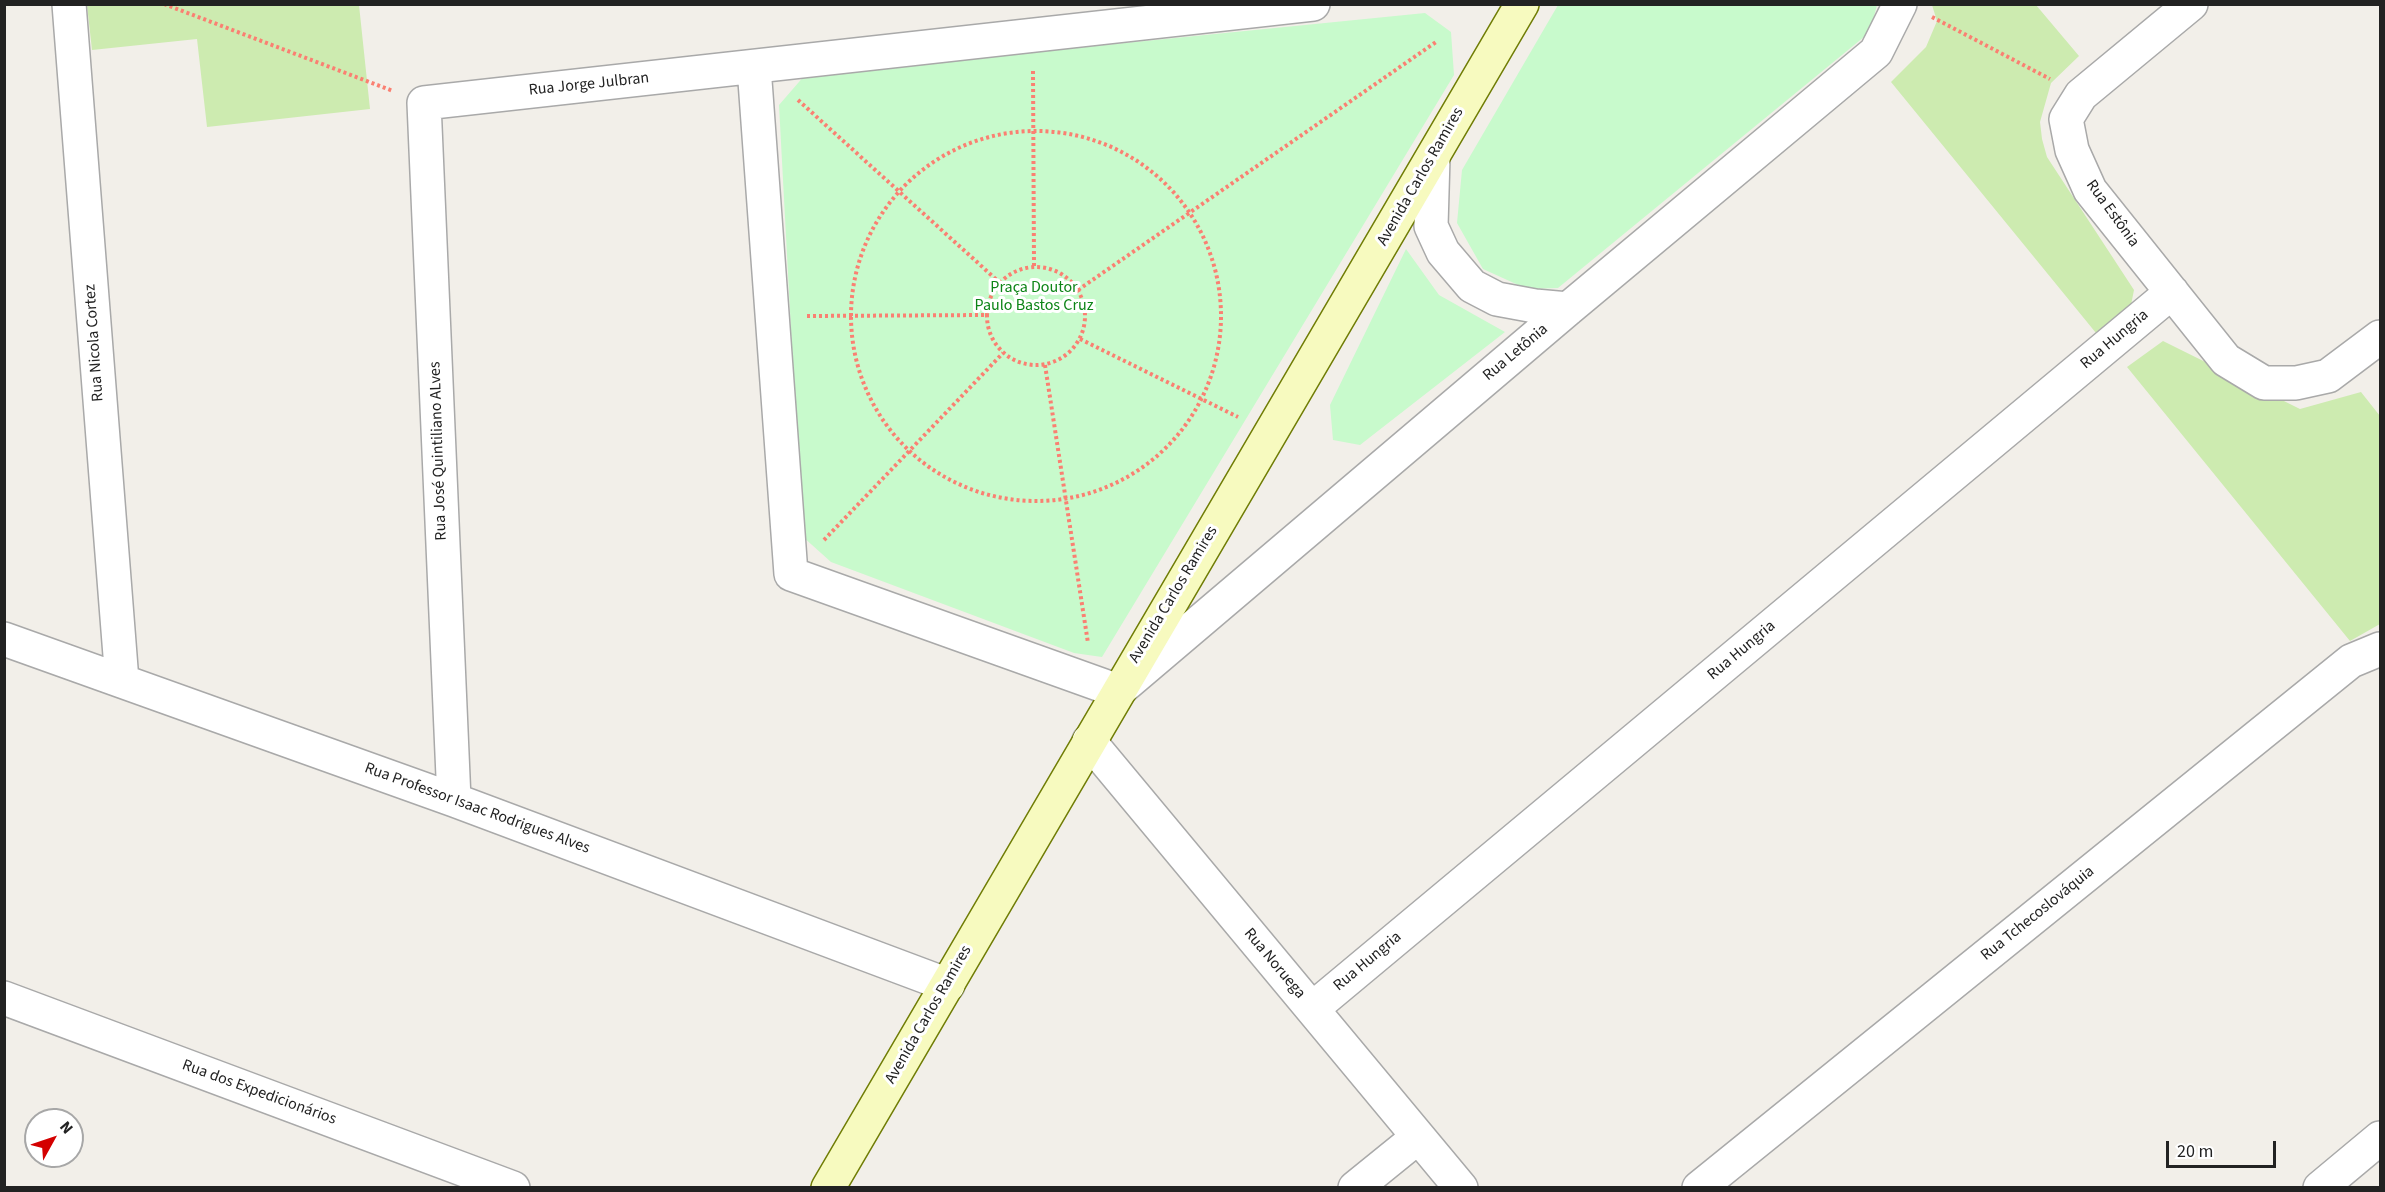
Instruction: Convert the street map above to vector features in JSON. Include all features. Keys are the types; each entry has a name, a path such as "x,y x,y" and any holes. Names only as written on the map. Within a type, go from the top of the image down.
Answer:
{"main road":[{"name":"Avenida Carlos Ramires","path":"828,1188 1522,4"}],"street":[{"name":"Rua Nicola Cortez","path":"69,4 122,681"},
{"path":"1118,691 791,574 754,67 1313,4"},
{"name":"Rua Estônia","path":"2172,292 2090,189 2072,150 2066,119 2081,95 2191,4"},
{"name":"Rua Letônia","path":"1118,691 1568,309 1876,52 1914,10"},
{"name":"Rua Jorge Julbran","path":"424,103 754,67"},
{"name":"Rua José Quintiliano ALves","path":"424,103 454,800"},
{"path":"1433,157 1431,226 1443,252 1472,286 1497,299 1568,309"},
{"path":"2172,292 2226,360 2264,383 2296,383 2328,376 2380,336"},
{"name":"Rua Hungria","path":"1311,1009 2172,292"},
{"name":"Rua Professor Isaac Rodrigues Alves","path":"4,639 454,800 948,985"},
{"name":"Rua Tchecoslováquia","path":"1700,1188 2351,662 2380,649"},
{"name":"Rua Noruega","path":"1089,741 1461,1188"},
{"name":"Rua dos Expedicionários","path":"4,998 513,1188"},
{"path":"1355,1188 1418,1137"},
{"path":"2320,1188 2380,1138"}],"path":[{"path":"164,4 424,103"},
{"path":"1914,10 2081,95"},
{"path":"1431,38 1441,52"},
{"path":"1078,290 1436,42"},
{"path":"1033,64 1034,266"},
{"path":"795,107 798,100 807,95"},
{"path":"798,100 999,282"},
{"path":"1034,131 1074,135 1119,151 1165,184 1188,214 1211,255 1219,286 1221,337 1215,364 1202,400 1176,438 1140,470 1107,488 1066,499 1018,501 983,494 938,472 910,451 879,412 863,379 854,348 853,289 861,256 873,227 886,207 912,177 928,165 957,148 1001,134 1034,131"},
{"path":"1034,266 1050,269 1071,281 1078,290 1086,312 1086,322 1080,339 1066,355 1045,365 1023,364 1003,353 989,332 987,315 989,299 999,282 1017,270 1034,266"},
{"path":"800,316 987,315"},
{"path":"1080,339 1240,418"},
{"path":"821,542 1003,353"},
{"path":"1045,365 1088,645"},
{"path":"818,534 821,542 828,548"},
{"path":"1080,645 1095,644"}],"green space":[{"path":"87,5 359,5 370,109 207,127 197,39 92,50"},
{"path":"1558,5 1877,5 1870,32 1558,288 1527,289 1483,269 1457,223 1462,170"},
{"path":"1932,5 2036,5 2079,56 2051,83 2040,122 2047,157 2134,290 2131,305 2096,333 1891,82 1926,47 1937,21"},
{"name":"Praça Doutor Paulo Bastos Cruz","path":"1425,13 1451,32 1454,75 1102,657 1074,653 831,562 802,536 779,105 805,75"},
{"path":"1406,249 1439,295 1505,332 1360,445 1333,440 1330,405"},
{"path":"2163,341 2300,409 2361,392 2380,416 2380,624 2350,641 2127,367"}]}
